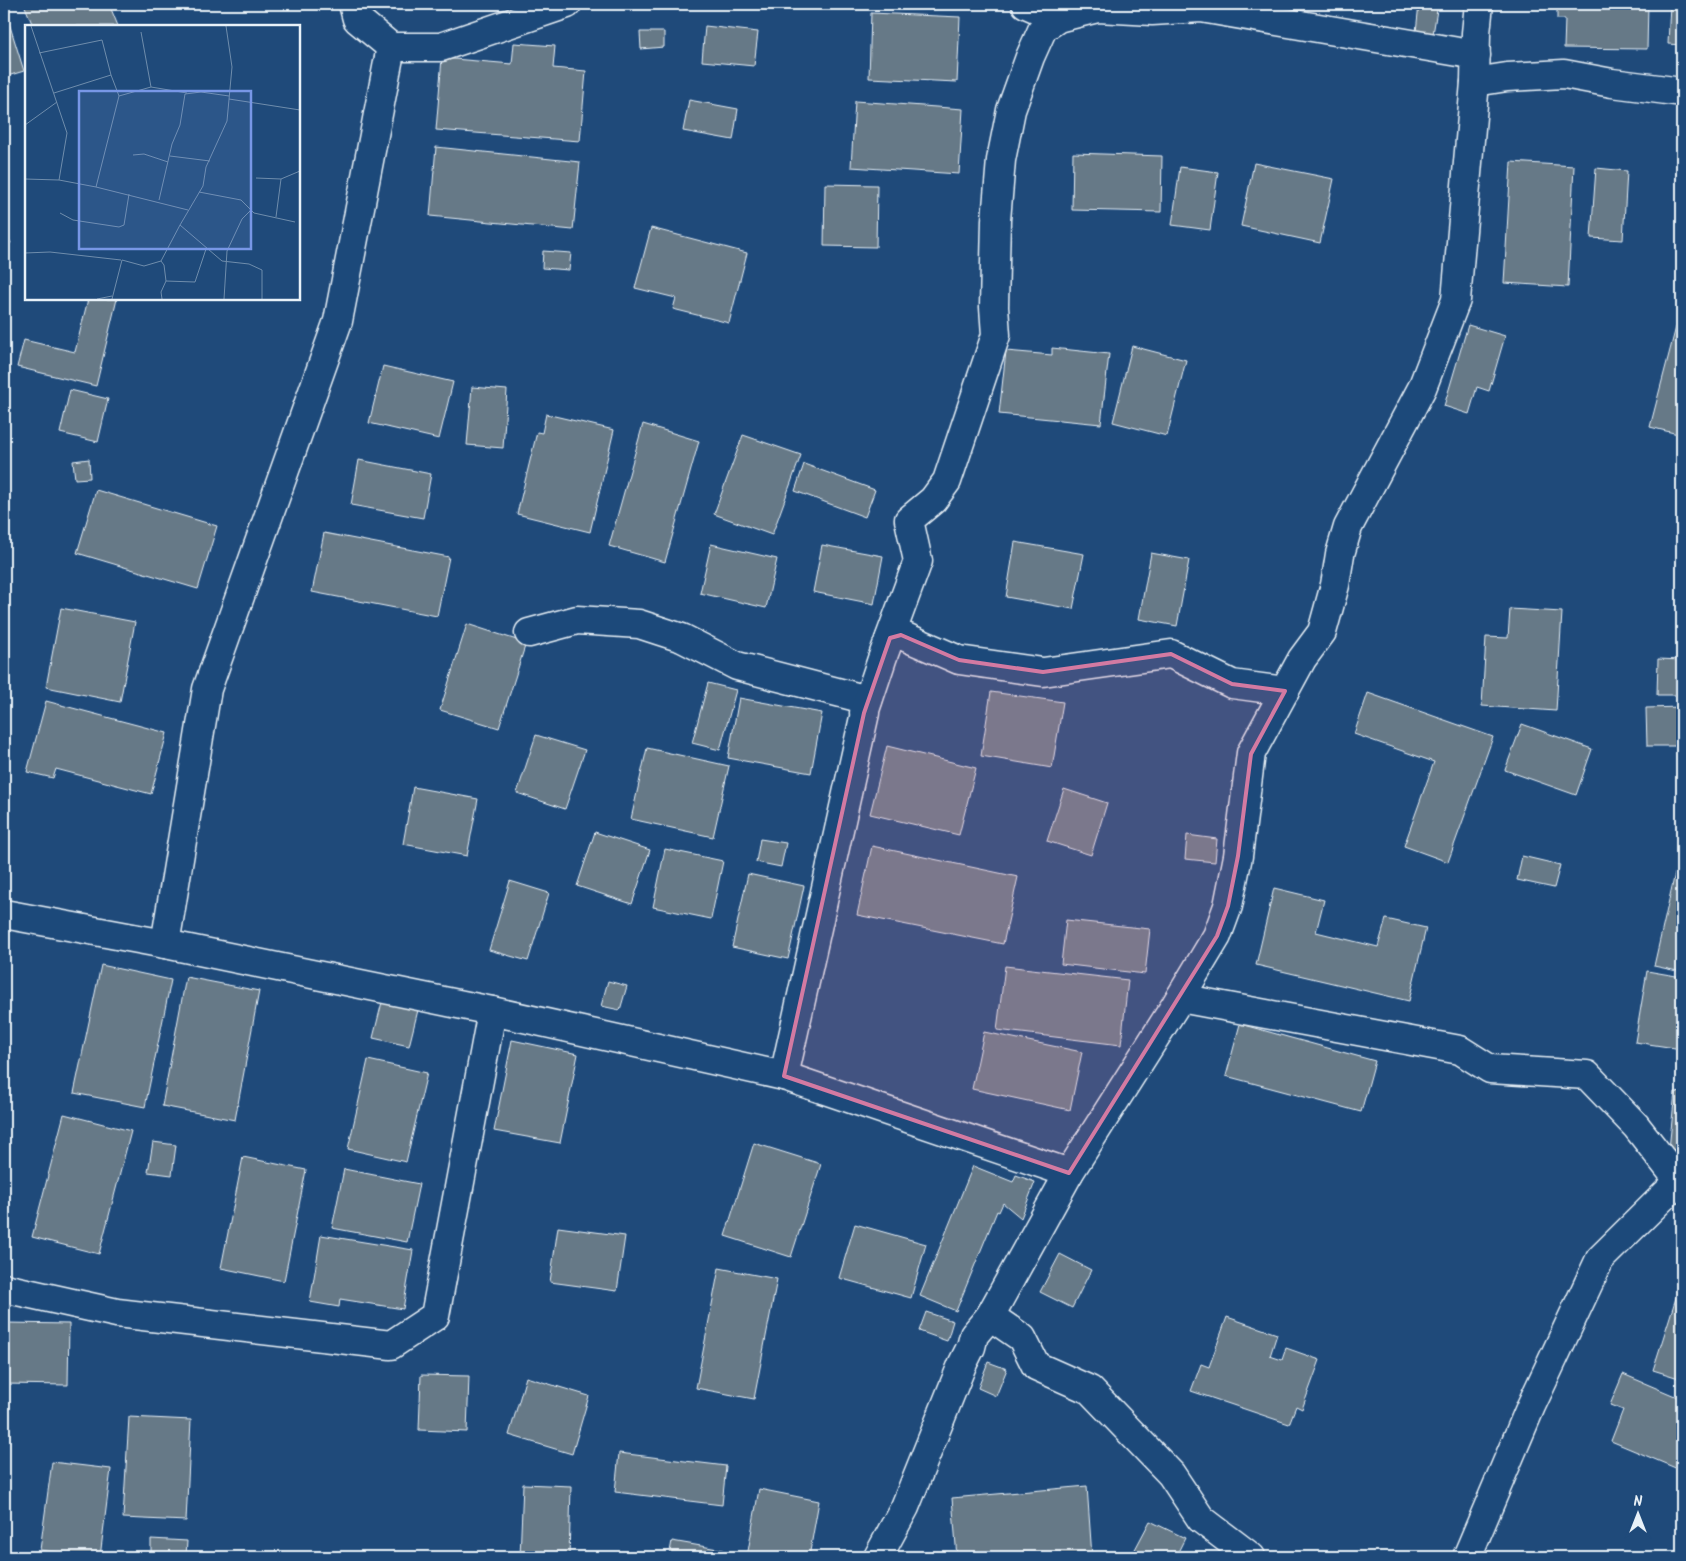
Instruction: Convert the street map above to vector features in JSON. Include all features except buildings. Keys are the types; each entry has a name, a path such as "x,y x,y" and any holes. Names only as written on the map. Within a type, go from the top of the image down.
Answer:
{"street":[{"path":"353,4 357,19 391,47 441,47 567,4"},
{"path":"1026,4 1058,18"},
{"path":"878,1557 905,1507 971,1346 974,1334 990,1316 1069,1173 1217,936 1228,906 1238,856 1251,753 1302,659 1322,632 1348,527 1422,388 1456,300 1475,82 1476,33 1479,4"},
{"path":"784,1076 868,700 918,561 910,520 933,500 947,481 996,335 994,308 996,220 1001,160 1010,110 1030,57 1044,28 1058,18 1098,8 1152,11 1201,8 1476,55"},
{"path":"165,944 206,689 338,321 391,47"},
{"path":"1475,82 1507,77 1564,74 1612,83 1682,92"},
{"path":"529,633 577,620 639,624 682,638 737,666 868,700"},
{"path":"890,638 901,635 959,660 1043,672 1172,654 1232,684 1285,691"},
{"path":"4,914 165,944 492,1011 784,1076 1069,1173"},
{"path":"1180,998 1460,1050 1490,1068 1587,1075 1636,1126 1680,1182 1600,1259 1531,1406 1467,1557"},
{"path":"4,1288 117,1313 391,1345 435,1316 492,1011"},
{"path":"990,1316 1022,1338 1036,1366 1090,1390 1172,1474 1201,1519 1248,1556"}],"highlighted area":[{"path":"901,635 959,660 1043,672 1171,654 1232,684 1285,691 1251,754 1238,856 1228,906 1217,936 1069,1173 784,1076 864,713 890,638"}]}
